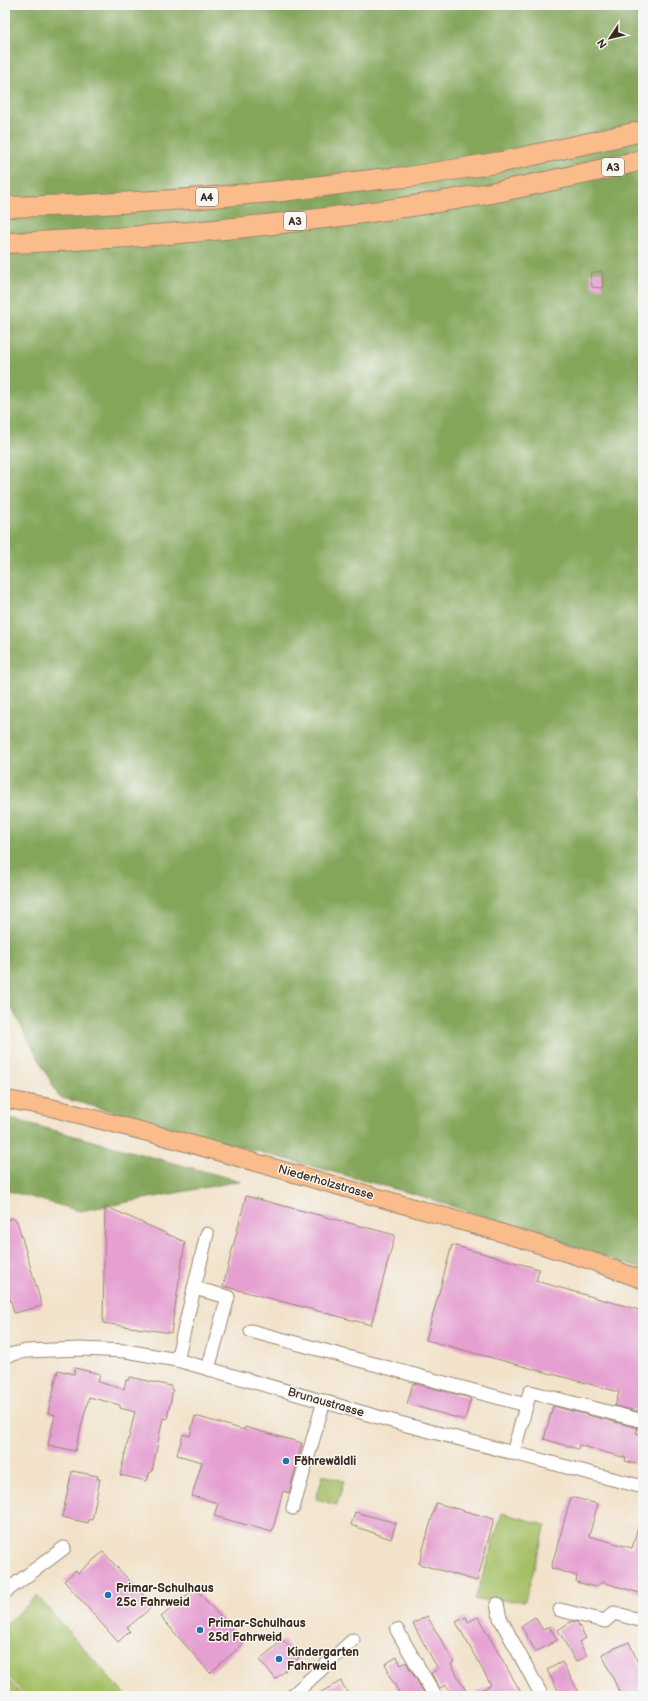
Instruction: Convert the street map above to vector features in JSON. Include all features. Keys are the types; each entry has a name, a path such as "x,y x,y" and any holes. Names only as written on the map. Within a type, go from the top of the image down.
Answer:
{"highway":[{"name":"A3","path":"5,218 178,209 285,201 380,189 408,178 510,160 643,131"},
{"name":"A3","path":"5,243 169,234 341,216 471,197 539,184 643,160"},
{"name":"A4","path":"5,207 84,205 190,199 282,191 379,179 408,178"}],"main road":[{"name":"Niederholzstrasse","path":"5,1099 53,1108 214,1150 492,1230 589,1260 643,1280"}],"street":[{"path":"177,1360 207,1234"},
{"path":"194,1288 228,1297 208,1368"},
{"path":"252,1331 526,1405"},
{"name":"Brunaustrasse","path":"5,1356 26,1351 81,1349 126,1351 177,1360 513,1453 643,1487"},
{"path":"513,1453 530,1392 643,1421"},
{"path":"293,1508 324,1401"},
{"path":"5,1592 64,1548"},
{"path":"497,1604 500,1618 542,1696"},
{"path":"560,1610 605,1621 614,1613 643,1620"},
{"path":"397,1630 435,1696"},
{"path":"292,1696 353,1640"}],"green space":[{"path":"5,5 643,5 643,1265 640,1268 421,1196 59,1097 5,996"},
{"path":"5,1117 240,1181 80,1211 5,1190"},
{"path":"323,1475 344,1481 337,1505 316,1499"},
{"path":"502,1513 546,1525 525,1601 475,1600"},
{"path":"37,1596 126,1696 26,1696 5,1672 5,1625"},
{"path":"5,1676 23,1696 11,1696 5,1689"}],"building":[{"path":"602,271 603,288 592,287 590,273"},
{"path":"246,1196 395,1235 371,1325 223,1286"},
{"path":"105,1206 185,1242 171,1333 103,1323"},
{"path":"12,1218 17,1221 42,1306 14,1313 10,1298 5,1299 5,1220"},
{"path":"452,1245 539,1269 536,1281 643,1311 642,1412 615,1406 619,1392 426,1340"},
{"path":"75,1368 100,1374 98,1382 124,1389 126,1380 129,1380 130,1377 171,1386 171,1389 173,1390 167,1419 163,1418 152,1472 150,1472 147,1481 120,1475 135,1412 120,1408 120,1405 89,1397 75,1451 48,1445 55,1415 48,1413 58,1370 74,1374"},
{"path":"413,1383 471,1398 465,1420 407,1404"},
{"path":"553,1406 638,1428 636,1433 643,1435 643,1466 625,1461 626,1458 579,1445 578,1449 544,1439"},
{"path":"195,1416 244,1430 245,1427 302,1443 289,1493 283,1491 272,1532 214,1516 218,1503 192,1496 202,1462 177,1455 183,1434 190,1436"},
{"path":"72,1471 98,1476 97,1479 100,1479 92,1520 89,1519 88,1523 62,1517"},
{"path":"571,1497 598,1504 589,1536 632,1548 640,1519 643,1520 643,1594 602,1582 596,1587 576,1582 577,1576 551,1568"},
{"path":"436,1503 494,1519 477,1581 419,1564"},
{"path":"355,1512 396,1523 391,1539 351,1525"},
{"name":"Primar-Schulhaus 25c Fahrweid","path":"103,1552 153,1606 127,1628 130,1631 118,1642 64,1581 76,1570 78,1573"},
{"name":"Primar-Schulhaus 25d Fahrweid","path":"195,1588 244,1643 210,1673 161,1617"},
{"path":"427,1616 454,1662 451,1664 469,1696 452,1696 446,1685 440,1688 431,1673 438,1669 413,1624"},
{"path":"466,1617 468,1622 478,1617 523,1696 470,1696 491,1685 456,1622"},
{"path":"535,1617 543,1630 549,1626 557,1640 536,1652 521,1626"},
{"path":"572,1621 577,1622 586,1638 579,1642 587,1656 576,1662 558,1630"},
{"name":"Kindergarten Fahrweid","path":"283,1640 299,1658 276,1679 259,1660"},
{"path":"629,1642 643,1674 643,1696 621,1696 602,1654"},
{"path":"397,1657 401,1665 406,1662 426,1696 401,1696 387,1672 389,1671 385,1664"},
{"path":"562,1662 581,1696 561,1696 547,1670"},
{"path":"341,1681 349,1696 314,1696"}],"place":[{"name":"Föhrewäldli","path":"286,1461"},
{"name":"Primar-Schulhaus 25c Fahrweid","path":"108,1595"},
{"name":"Primar-Schulhaus 25d Fahrweid","path":"200,1630"},
{"name":"Kindergarten Fahrweid","path":"279,1659"}]}
